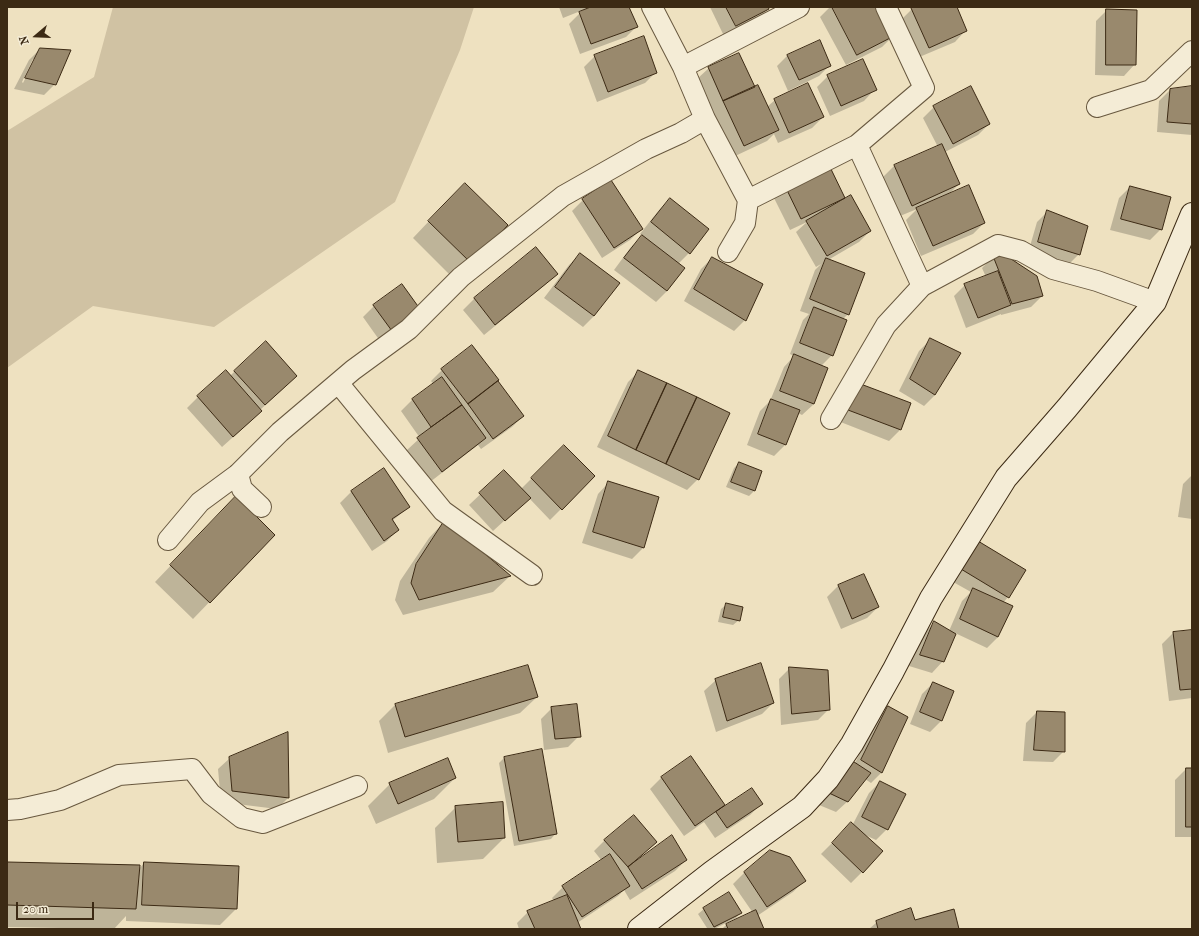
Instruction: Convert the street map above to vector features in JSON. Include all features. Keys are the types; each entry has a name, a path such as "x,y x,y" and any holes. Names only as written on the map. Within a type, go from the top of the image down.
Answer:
{"main road":[{"path":"639,929 712,872 802,807 828,779 852,744 893,671 931,598 1006,478 1067,408 1155,302 1192,214"}],"street":[{"path":"652,7 683,67 705,119 748,200 745,223 728,252"},
{"path":"683,67 799,7"},
{"path":"748,200 857,145 924,88 886,7"},
{"path":"1098,107 1151,90 1192,51"},
{"path":"168,540 200,502 238,474 280,432 339,384 353,370 409,329 461,277 563,196 646,149 682,133 705,119"},
{"path":"857,145 922,286"},
{"path":"832,419 886,324 922,286 998,246 1021,251 1053,269 1097,281 1155,302"},
{"path":"339,384 443,511 532,575"},
{"path":"238,474 242,489 261,507"},
{"path":"7,810 20,809 60,800 119,775 192,769 211,794 242,818 263,823 357,786"}],"shaded area":[{"path":"113,7 474,7 460,50 395,202 214,327 93,306 7,368 7,131 94,77"}],"building":[{"path":"591,7 629,7 638,27 591,44 579,12"},
{"path":"726,7 768,7 769,9 736,26"},
{"path":"832,7 879,7 894,36 857,55"},
{"path":"957,7 967,31 929,48 911,8"},
{"path":"1106,9 1137,10 1136,65 1106,65"},
{"path":"644,36 657,73 608,92 594,55"},
{"path":"820,40 831,66 799,80 787,55"},
{"path":"40,48 71,50 56,85 25,78"},
{"path":"739,53 755,87 723,101 708,67"},
{"path":"863,59 877,90 841,106 827,75"},
{"path":"808,83 824,117 789,133 774,99"},
{"path":"758,85 779,130 744,146 723,101"},
{"path":"971,86 990,124 953,144 933,106"},
{"path":"1192,86 1192,124 1167,122 1170,89"},
{"path":"942,144 960,184 912,206 894,165"},
{"path":"829,165 845,198 801,219 785,186"},
{"path":"611,180 643,229 614,248 582,199"},
{"path":"465,183 508,225 471,263 428,221"},
{"path":"969,185 985,223 933,246 916,208"},
{"path":"1130,186 1171,197 1162,230 1121,219"},
{"path":"851,195 871,231 827,256 806,221"},
{"path":"670,198 709,229 690,254 651,222"},
{"path":"1047,210 1088,226 1080,255 1038,242"},
{"path":"642,235 685,268 667,291 624,258"},
{"path":"536,247 558,274 495,325 474,298"},
{"path":"580,253 620,283 594,316 555,287"},
{"path":"1002,253 1037,276 1043,296 1012,304 993,256"},
{"path":"712,257 763,284 746,321 694,289"},
{"path":"826,258 865,273 849,315 810,299"},
{"path":"998,271 1011,305 978,318 964,284"},
{"path":"402,284 420,309 392,331 373,305"},
{"path":"814,307 847,320 833,356 800,343"},
{"path":"930,338 961,353 935,395 910,379"},
{"path":"266,341 297,376 265,405 234,371"},
{"path":"472,345 499,380 468,404 441,369"},
{"path":"794,354 828,368 814,404 780,391"},
{"path":"226,370 262,411 233,437 197,396"},
{"path":"638,370 667,383 636,450 608,436"},
{"path":"442,377 462,405 431,427 412,399"},
{"path":"498,381 524,416 493,439 468,404"},
{"path":"667,383 697,397 666,464 636,450"},
{"path":"858,383 911,403 901,430 848,410"},
{"path":"697,397 730,413 699,480 666,464"},
{"path":"771,399 800,410 786,445 758,434"},
{"path":"462,405 486,438 442,472 417,438"},
{"path":"564,445 595,476 562,510 531,478"},
{"path":"739,462 762,471 755,491 731,482"},
{"path":"384,468 410,507 392,519 399,530 384,541 351,491"},
{"path":"504,470 531,498 505,521 479,493"},
{"path":"608,481 659,497 644,548 593,532"},
{"path":"236,496 275,535 210,603 170,565"},
{"path":"445,520 511,576 419,600 411,583 416,564"},
{"path":"973,538 1026,570 1009,598 956,566"},
{"path":"864,574 879,607 852,619 838,585"},
{"path":"973,588 1013,606 998,637 960,619"},
{"path":"726,603 743,607 740,621 723,617"},
{"path":"934,621 956,634 944,662 920,655"},
{"path":"1192,630 1192,689 1180,690 1173,632"},
{"path":"761,663 774,703 727,721 715,679"},
{"path":"528,665 538,697 405,737 395,704"},
{"path":"789,667 828,670 830,710 792,714"},
{"path":"933,682 954,691 942,721 920,712"},
{"path":"577,704 581,737 555,739 551,707"},
{"path":"888,706 908,717 882,773 861,760"},
{"path":"1037,711 1065,712 1065,752 1034,750"},
{"path":"288,732 289,798 232,791 229,757"},
{"path":"542,749 557,834 519,841 504,757"},
{"path":"691,756 725,805 695,826 661,777"},
{"path":"448,758 456,778 398,804 389,783"},
{"path":"848,758 871,773 848,802 829,793"},
{"path":"1186,768 1192,768 1192,827 1186,827"},
{"path":"880,781 906,794 888,830 862,817"},
{"path":"752,788 763,804 727,828 716,812"},
{"path":"503,802 505,838 458,842 455,806"},
{"path":"634,815 657,842 628,867 604,840"},
{"path":"851,822 883,851 863,873 832,843"},
{"path":"672,835 687,860 642,889 628,867"},
{"path":"770,850 790,857 806,881 767,907 744,872"},
{"path":"610,854 630,886 582,917 562,886"},
{"path":"7,862 140,865 136,909 7,905"},
{"path":"144,862 239,866 237,909 142,905"},
{"path":"729,892 742,913 714,927 703,908"},
{"path":"567,895 581,929 535,929 527,911"},
{"path":"911,908 915,920 954,909 959,929 878,929 876,921"},
{"path":"756,910 764,929 728,929 726,924"}]}
